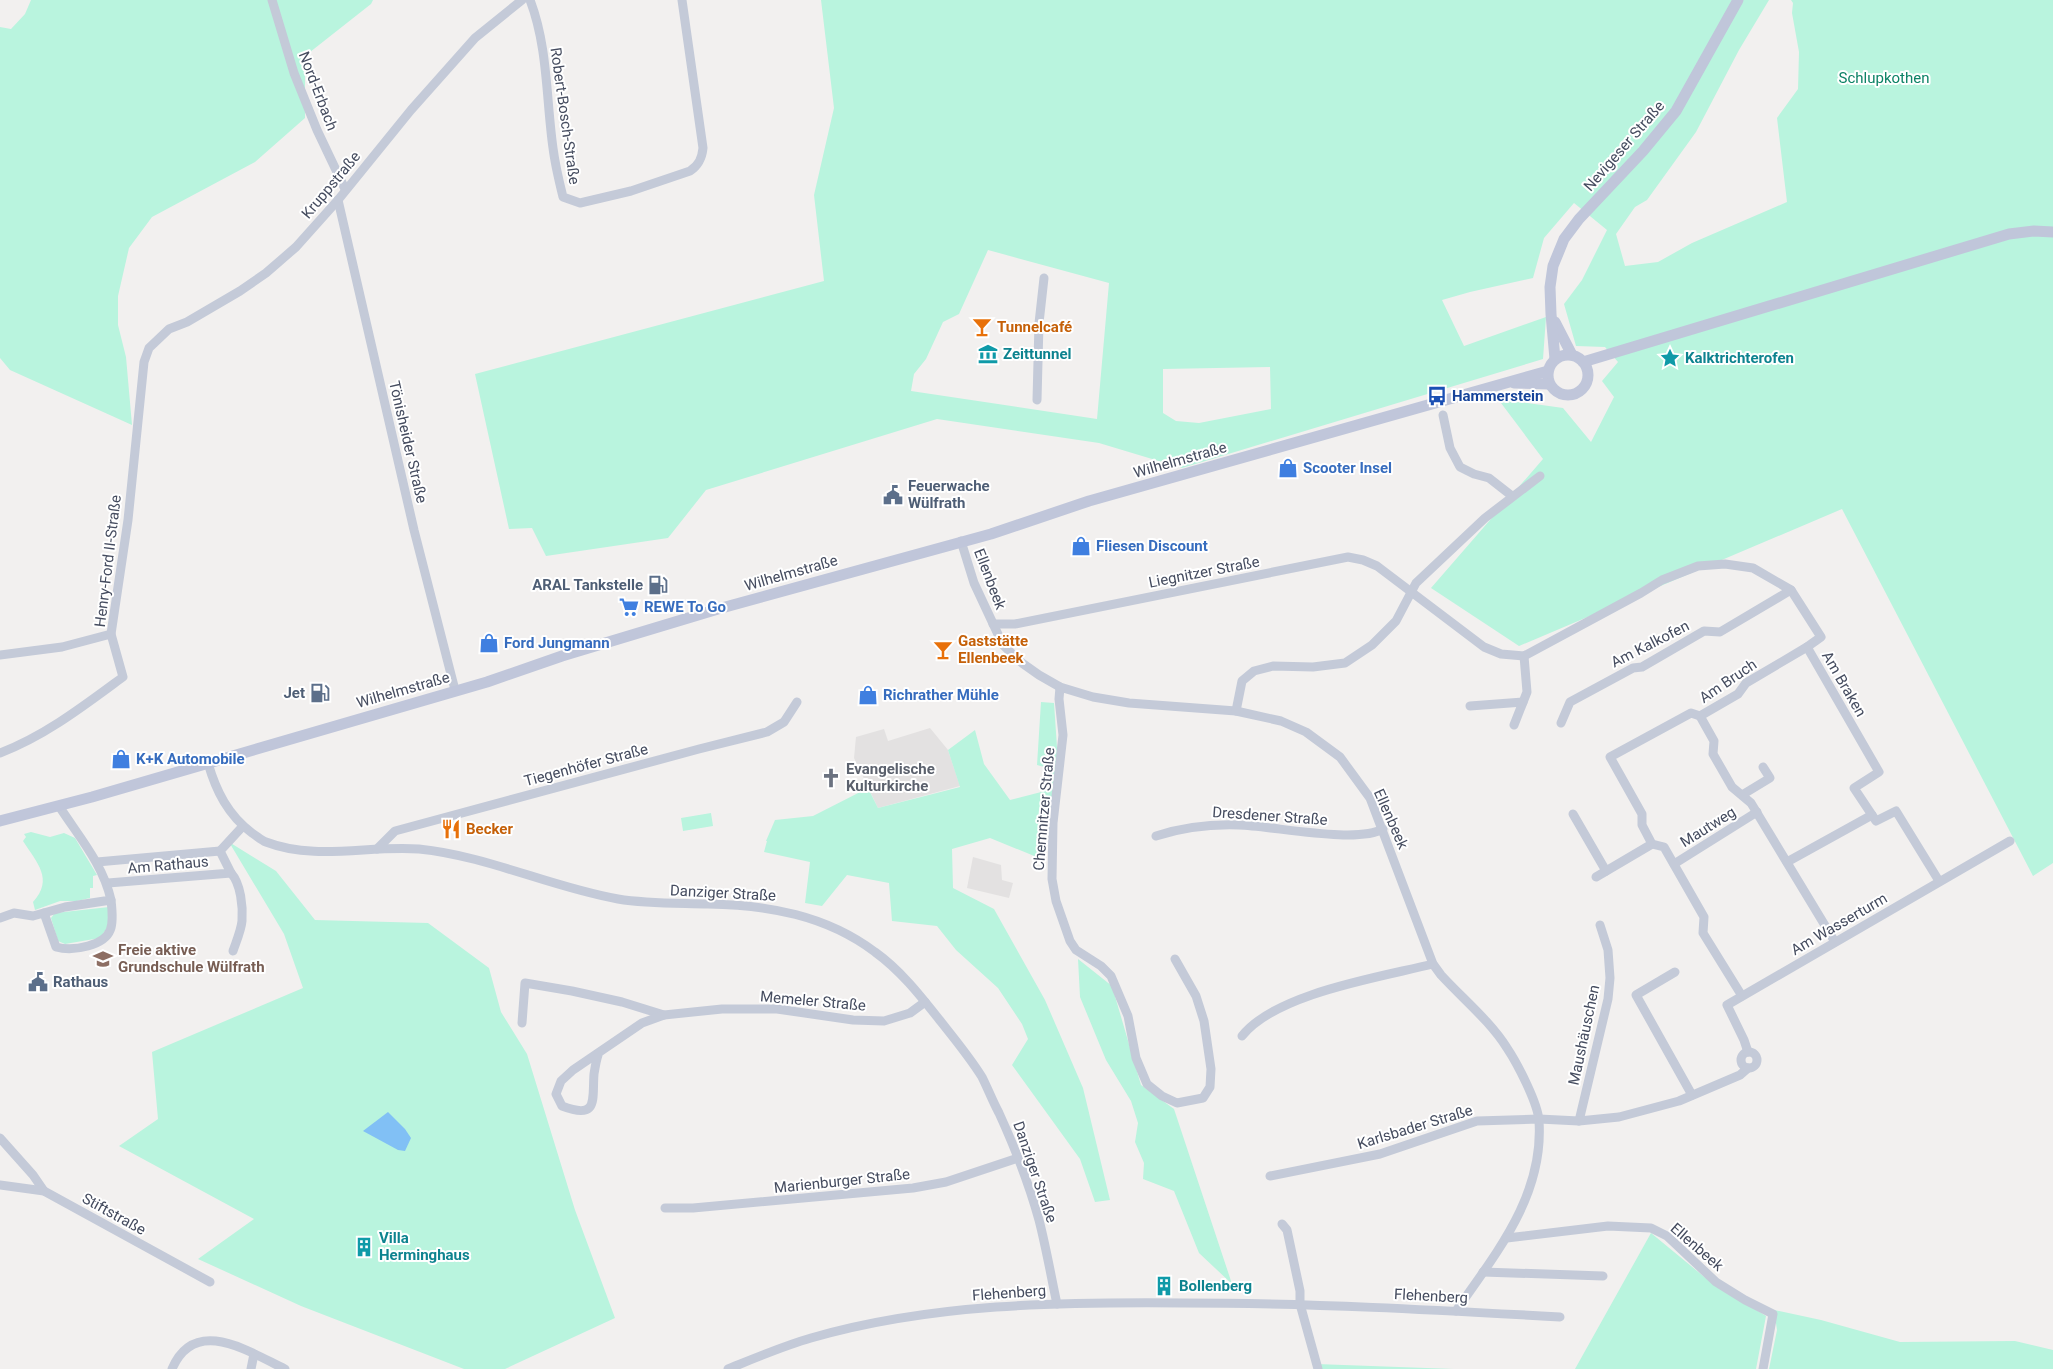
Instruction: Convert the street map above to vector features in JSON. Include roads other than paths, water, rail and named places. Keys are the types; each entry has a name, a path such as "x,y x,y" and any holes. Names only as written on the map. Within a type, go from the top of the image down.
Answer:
{"main road":[{"name":"Nevigeser Straße","path":"1570,353 1555,328 1551,314 1550,288 1553,266 1564,239 1579,219 1643,151 1676,111 1738,0"},
{"path":"1583,362 2009,234 2034,231 2053,232"},
{"name":"Nevigeser Straße","path":"1555,328 1555,357"},
{"path":"1588,372 1624,350"},
{"path":"1570,353 1583,362 1588,372 1586,385 1575,395 1567,396 1559,394 1549,384 1548,370 1555,357 1570,353"},
{"name":"Wilhelmstraße","path":"0,821 208,763 455,690 718,609 991,534 1090,501 1548,370"},
{"name":"Wilhelmstraße","path":"1504,382 1549,384"}],"street":[{"name":"Nord-Erbach","path":"272,0 294,73 317,130 345,189"},
{"name":"Kruppstraße","path":"144,362 149,348 169,330 187,322 240,291 266,273 296,247 338,200 411,110 475,38 522,0"},
{"name":"Robert-Bosch-Straße","path":"530,0 539,27 553,148 563,197 580,203 631,191 690,171 696,167 702,158 703,148 682,0"},
{"name":"Tönisheider Straße","path":"338,200 414,530 455,690"},
{"path":"1036,400 1039,322 1044,278"},
{"name":"Henry-Ford II-Straße","path":"0,753 18,746 78,710 124,677 111,634 128,520 144,362"},
{"path":"1442,415 1450,448 1460,467 1474,474 1489,478 1512,496"},
{"path":"1236,711 1242,681 1254,672 1273,666 1313,667 1345,663 1372,645 1396,621 1410,592 1432,566 1485,518 1540,476"},
{"name":"Ellenbeek","path":"962,541 974,583 993,624 1004,645 1022,663 1060,686 1093,697 1129,703 1236,711 1281,721 1306,732 1340,757 1370,798 1433,964 1495,1032 1507,1048 1524,1078 1539,1119 1537,1156 1529,1192 1508,1238 1456,1311"},
{"name":"Liegnitzer Straße","path":"993,624 1015,624 1348,557 1363,560 1377,566 1410,592"},
{"name":"Am Braken","path":"1524,656 1662,580 1698,566 1725,564 1743,565 1753,568 1790,590 1821,637 1807,647 1879,772 1854,788 1872,815"},
{"name":"Am Kalkofen","path":"1561,723 1570,702 1632,668 1642,667 1704,632 1720,632 1790,590"},
{"path":"1410,592 1484,647 1501,654 1524,656 1527,692 1514,725"},
{"path":"0,655 62,647 111,634"},
{"name":"Am Bruch","path":"1652,844 1642,825 1642,814 1610,757 1691,713 1700,716 1738,694 1746,683 1807,647"},
{"name":"Chemnitzer Straße","path":"1060,686 1059,699 1064,735 1054,823 1052,879 1056,901 1070,941 1076,950 1101,966 1111,976 1128,1016 1136,1058 1146,1084 1162,1096 1177,1102 1203,1098 1210,1087 1211,1069 1204,1021 1196,996 1175,959"},
{"name":"Tiegenhöfer Straße","path":"377,849 395,831 699,748 767,732 784,722 797,702"},
{"path":"1470,706 1523,702"},
{"name":"Mautweg","path":"1700,716 1714,741 1714,754 1732,787 1751,803 1757,812 1835,942"},
{"name":"Danziger Straße","path":"208,763 212,780 227,809 243,826 264,842 295,850 332,852 417,849 459,855 495,864 576,890 619,899 665,904 745,906 785,911 809,918 844,933 874,951 903,976 962,1048 983,1079 1018,1158 1040,1223 1057,1304"},
{"name":"Mautweg","path":"1742,795 1770,778 1763,767"},
{"name":"Am Rathaus","path":"44,914 56,946 78,949 100,943 110,934 113,918 108,883 98,862 59,806"},
{"path":"1787,862 1872,815 1876,821 1896,811 1939,881"},
{"name":"Mautweg","path":"1674,864 1757,812"},
{"path":"1572,814 1606,871"},
{"name":"Dresdener Straße","path":"1156,836 1181,828 1201,826 1239,825 1347,836 1375,834 1383,829"},
{"name":"Am Rathaus","path":"98,862 220,851 243,826"},
{"name":"Am Wasserturm","path":"1692,1095 1740,1075 1748,1068 1742,1064 1741,1058 1748,1052 1727,1005 2010,841"},
{"path":"1596,877 1652,844 1664,847 1704,917 1703,933 1742,996"},
{"name":"Am Rathaus","path":"220,851 231,873 236,878 241,898 242,922 233,951"},
{"name":"Am Rathaus","path":"108,883 231,873"},
{"path":"0,918 14,914 33,916 65,907 111,900"},
{"name":"Maushäuschen","path":"1579,1121 1608,999 1610,978 1608,950 1600,925"},
{"path":"1242,1036 1248,1028 1266,1015 1296,1001 1340,987 1433,964"},
{"path":"1539,1119 1579,1121 1619,1117 1680,1101 1692,1095 1636,996 1675,972"},
{"name":"Memeler Straße","path":"522,1023 525,983 613,1000 664,1015"},
{"name":"Memeler Straße","path":"598,1055 594,1076 594,1100 588,1108 576,1112 562,1106 556,1094 561,1081 573,1070 598,1055 642,1022 664,1015 722,1009 777,1009 853,1020 884,1020 910,1013 925,1002"},
{"name":"Karlsbader Straße","path":"1270,1176 1380,1154 1477,1121 1539,1119"},
{"path":"0,1138 44,1191"},
{"name":"Marienburger Straße","path":"665,1208 701,1207 914,1188 946,1182 1018,1158"},
{"name":"Stiftstraße","path":"0,1184 44,1191 210,1282"},
{"path":"1282,1224 1287,1230 1300,1291 1300,1304 1318,1369"},
{"name":"Ellenbeek","path":"1508,1238 1608,1226 1651,1228 1667,1236 1716,1282 1773,1314 1763,1369"},
{"path":"1483,1272 1603,1276"},
{"name":"Flehenberg","path":"728,1369 809,1338 866,1324 942,1312 1057,1304 1300,1304 1560,1317"},
{"path":"172,1369 178,1356 185,1348 194,1343 212,1340 228,1342 285,1369"},
{"path":"251,1369 254,1354"}],"water":[{"path":"388,1112 411,1138 405,1151 398,1150 363,1131"}],"place":[{"name":"Tunnelcafé","path":"982,327"},
{"name":"Zeittunnel","path":"988,354"},
{"name":"Kalktrichterofen","path":"1670,358"},
{"name":"Hammerstein","path":"1437,396"},
{"name":"Scooter Insel","path":"1288,468"},
{"name":"Feuerwache Wülfrath","path":"893,495"},
{"name":"Fliesen Discount","path":"1081,546"},
{"name":"ARAL Tankstelle","path":"658,585"},
{"name":"REWE To Go","path":"629,607"},
{"name":"Ford Jungmann","path":"489,643"},
{"name":"Gaststätte Ellenbeek","path":"943,650"},
{"name":"Jet","path":"320,693"},
{"name":"Richrather Mühle","path":"868,695"},
{"name":"K+K Automobile","path":"121,759"},
{"name":"Evangelische Kulturkirche","path":"831,778"},
{"name":"Becker","path":"451,829"},
{"name":"Freie aktive Grundschule Wülfrath","path":"103,959"},
{"name":"Rathaus","path":"38,982"},
{"name":"Villa Herminghaus","path":"364,1247"},
{"name":"Bollenberg","path":"1164,1286"}],"park label":[{"name":"Schlupkothen","path":"1884,78"}]}
